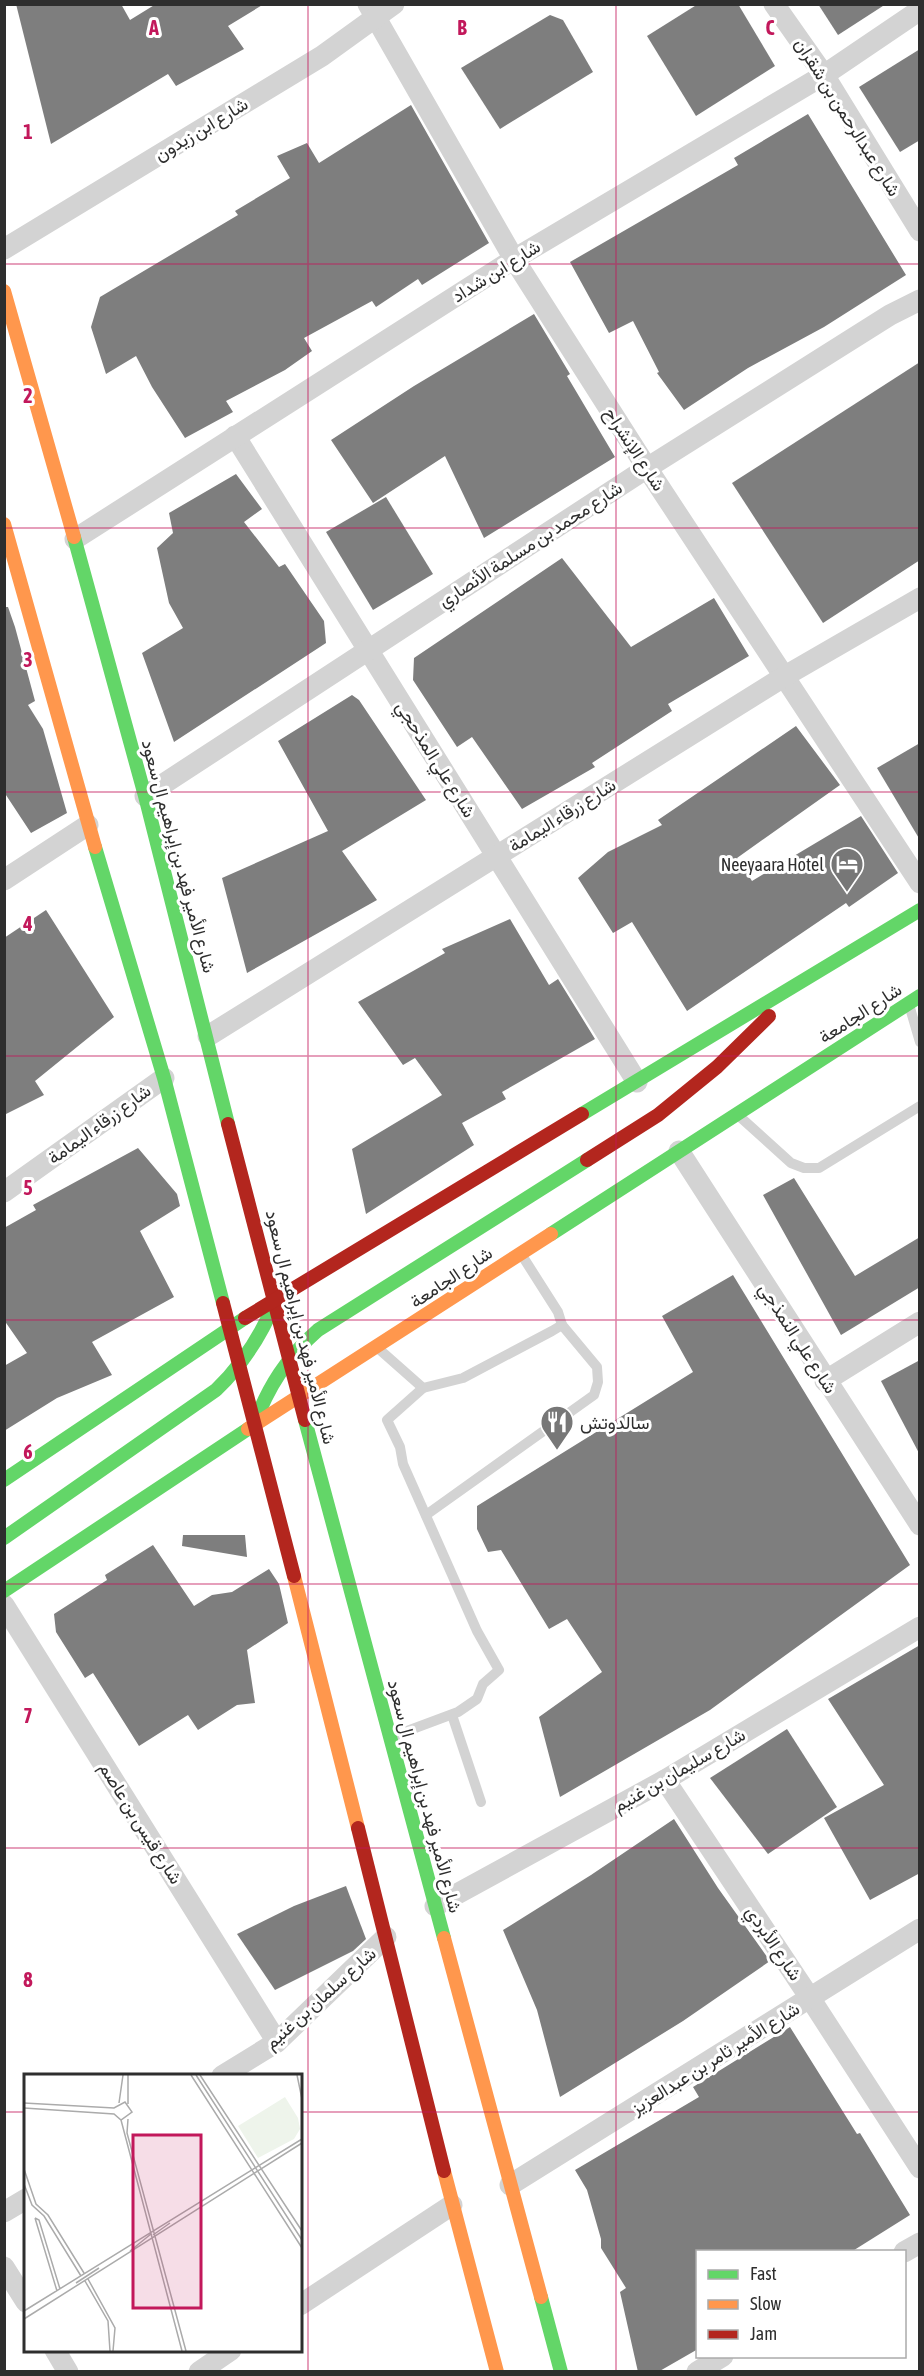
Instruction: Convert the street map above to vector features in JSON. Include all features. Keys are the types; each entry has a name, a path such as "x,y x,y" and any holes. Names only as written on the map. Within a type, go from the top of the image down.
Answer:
{"main road":[{"name":"شارع الأمير فهد بن إبراهيم ال سعود","path":"4,291 75,538 145,796 288,1357 561,2372"},
{"path":"4,524 88,825 164,1078 386,1937 452,2205 497,2372"},
{"path":"4,1480 229,1329 920,910"},
{"path":"254,1425 273,1378 288,1357 318,1330 658,1115 731,1054 796,986"},
{"name":"شارع الجامعة","path":"4,1591 254,1425 377,1348 520,1253 914,1000"},
{"path":"4,1538 204,1400 239,1368 258,1340 275,1302"}],"street":[{"name":"شارع ابن زيدون","path":"4,249 322,56 372,10 394,4"},
{"name":"شارع عبدالرحمن بن شقران","path":"774,4 824,75 920,231"},
{"name":"شارع الإنشراح","path":"372,10 514,259 647,468 920,884"},
{"name":"شارع ابن شداد","path":"75,538 514,259 824,75 920,10"},
{"name":"شارع محمد بن مسلمة الأنصاري","path":"145,796 647,468 890,315 920,300"},
{"name":"شارع علي المذحجي","path":"236,436 637,1082"},
{"path":"4,596 21,582"},
{"name":"شارع زرقاء اليمامة","path":"208,1036 785,676 920,598"},
{"path":"4,880 88,825"},
{"name":"شارع زرقاء اليمامة","path":"4,1192 164,1078"},
{"name":"شارع علي النمذجي","path":"679,1151 825,1381 920,1525"},
{"path":"825,1381 920,1322"},
{"name":"شارع قيس بن عاصم","path":"4,1605 277,2042"},
{"name":"شارع سليمان بن غنيم","path":"435,1906 665,1780 920,1627"},
{"name":"شارع الأبردي","path":"665,1780 920,2168"},
{"name":"شارع الأمير ثامر بن عبدالعزيز","path":"510,2185 920,1929"},
{"name":"شارع سلمان بن غنيم","path":"225,2074 277,2042 386,1937"},
{"path":"4,2212 24,2200"},
{"path":"302,2304 452,2205"},
{"path":"906,2251 920,2243"},
{"path":"4,2267 24,2299"},
{"path":"56,2352 68,2372"},
{"path":"199,2372 228,2352"},
{"path":"697,2372 720,2358"}],"lane":[{"path":"914,1000 920,1042"},
{"path":"736,1114 791,1163 804,1167 819,1167 920,1106"},
{"path":"426,1515 594,1395 598,1382 597,1367 562,1325 558,1312 520,1253"},
{"path":"391,1737 452,1715 477,1699 483,1684 499,1670 477,1631 403,1464 400,1447 387,1420 423,1388 463,1378 562,1325"},
{"path":"377,1348 423,1388"},
{"path":"452,1715 481,1802"}],"building":[{"path":"16,4 121,4 130,20 156,4 264,4 228,26 244,49 176,86 168,74 51,144"},
{"path":"698,4 738,4 775,66 696,116 647,36"},
{"path":"818,4 886,4 838,35"},
{"path":"550,15 563,20 593,72 500,129 461,68"},
{"path":"920,49 920,140 900,152 859,87"},
{"path":"411,105 489,243 422,285 418,279 376,307 372,301 304,338 312,351 285,370 226,401 233,412 185,438 152,387 136,356 106,374 91,327 100,297 238,215 235,211 290,178 277,156 307,143 319,163"},
{"path":"808,114 906,275 824,327 748,368 684,410 657,373 659,372 633,321 609,333 570,262 738,165 734,158"},
{"path":"534,314 570,374 567,376 615,457 484,538 445,456 373,503 331,440 414,386"},
{"path":"920,362 920,560 823,623 732,483"},
{"path":"236,474 262,509 244,522 279,567 285,564 324,621 326,643 174,742 142,653 183,628 169,603 157,548 173,533 169,513"},
{"path":"386,497 433,574 373,610 326,532"},
{"path":"562,558 631,647 714,598 749,656 668,704 672,711 592,763 595,767 522,809 472,737 457,747 413,680 414,658"},
{"path":"4,607 8,607 15,627 35,701 28,705 43,729 67,813 31,833 4,792"},
{"path":"352,695 359,700 426,800 342,851 377,900 247,973 222,878 328,831 278,741"},
{"path":"796,726 840,785 737,858 752,881 861,816 898,873 849,907 846,903 687,1011 632,922 613,933 578,878 608,852 662,825 658,820"},
{"path":"920,743 920,840 877,768"},
{"path":"46,910 114,1017 35,1081 44,1095 4,1115 4,938"},
{"path":"510,919 549,985 558,979 595,1039 502,1092 506,1099 462,1123 474,1145 366,1214 352,1149 442,1095 415,1058 403,1065 358,1002 445,953 442,949"},
{"path":"138,1148 177,1194 180,1206 140,1231 174,1297 92,1342 112,1375 57,1398 4,1431 4,1366 27,1353 4,1320 4,1228 36,1210 33,1205"},
{"path":"794,1178 855,1276 920,1237 920,1287 841,1335 763,1195"},
{"path":"733,1275 910,1565 710,1710 560,1797 539,1717 602,1672 567,1619 549,1629 501,1550 488,1552 477,1529 477,1506 693,1372 662,1316"},
{"path":"920,1360 920,1455 881,1381"},
{"path":"183,1535 245,1535 247,1557 182,1546"},
{"path":"153,1545 194,1606 212,1595 232,1592 269,1569 279,1584 288,1623 247,1650 255,1703 237,1705 198,1730 188,1715 139,1746 93,1673 85,1678 56,1632 54,1614 107,1580 105,1575"},
{"path":"920,1645 920,1873 870,1900 824,1818 884,1785 828,1699"},
{"path":"787,1729 837,1807 768,1854 710,1778"},
{"path":"674,1819 718,1888 770,1961 683,2021 560,2097 537,2010 503,1930"},
{"path":"346,1886 366,1939 353,1951 275,1990 237,1934 294,1906"},
{"path":"790,2027 857,2134 860,2133 910,2215 854,2250 696,2250 696,2350 658,2372 638,2372 620,2292 626,2288 601,2248 601,2239 587,2190 575,2170 699,2097 693,2087"}],"traffic: fast":[{"path":"74,537 145,796 228,1124"},
{"path":"95,847 164,1078 223,1303"},
{"path":"582,1114 920,910"},
{"path":"551,1234 920,996"},
{"path":"254,1425 280,1373 297,1351 318,1330 587,1160"},
{"path":"4,1538 216,1390 235,1370 250,1349 275,1302"},
{"path":"4,1480 245,1318"},
{"path":"305,1420 444,1938"},
{"path":"4,1591 248,1429"},
{"path":"541,2297 561,2372"}],"traffic: slow":[{"path":"4,291 74,537"},
{"path":"4,524 95,847"},
{"path":"248,1429 551,1234"},
{"path":"294,1576 358,1828"},
{"path":"444,1938 541,2297"},
{"path":"444,2171 497,2372"}],"traffic: jam":[{"path":"587,1160 658,1115 717,1067 769,1016"},
{"path":"245,1318 582,1114"},
{"path":"228,1124 305,1420"},
{"path":"223,1303 294,1576"},
{"path":"358,1828 444,2171"}],"place":[{"name":"Neeyaara Hotel","path":"847,893"},
{"name":"سالدوتش","path":"557,1451"}]}
